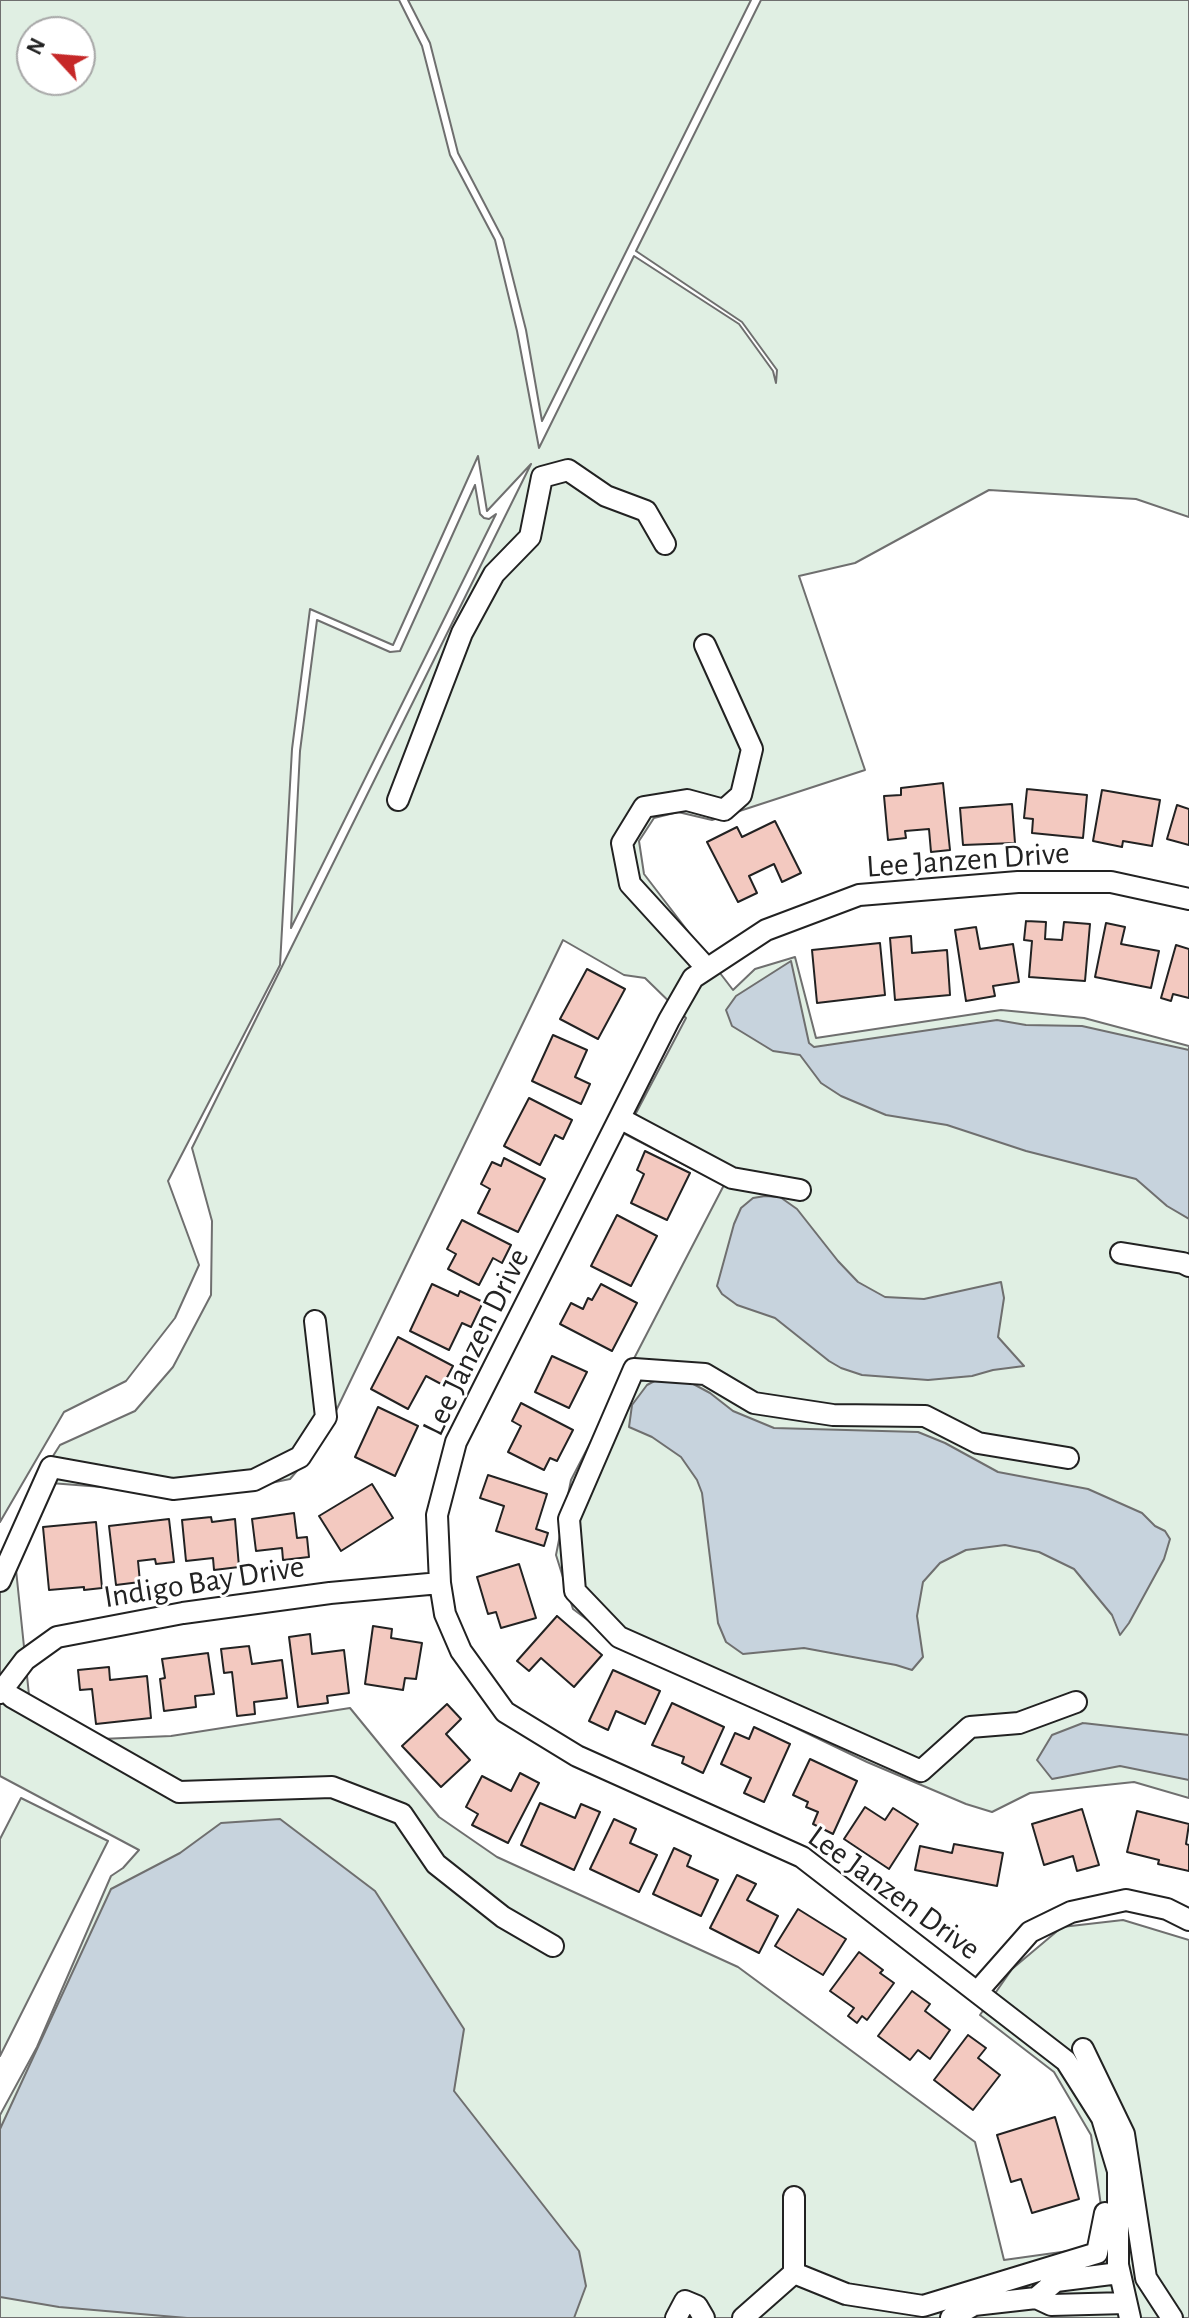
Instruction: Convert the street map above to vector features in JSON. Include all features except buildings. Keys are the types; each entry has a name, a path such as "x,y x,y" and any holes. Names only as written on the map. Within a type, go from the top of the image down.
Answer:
{"street":[{"path":"398,800 462,633 494,574 530,537 542,477 568,470 606,496 646,511 665,544"},
{"path":"702,963 630,884 622,843 644,807 687,800 724,810 741,795 752,749 705,645"},
{"name":"Lee Janzen Drive","path":"1128,2310 1119,2273 1118,2171 1102,2118 1066,2061 802,1857 577,1756 505,1712 461,1651 445,1614 440,1583 437,1515 456,1442 693,978 766,930 859,895 1018,882 1111,882 1189,899"},
{"path":"625,1121 732,1178 800,1190"},
{"path":"1121,1253 1189,1266"},
{"path":"0,1581 51,1467 173,1489 254,1480 300,1457 326,1417 315,1321"},
{"path":"1068,1458 978,1443 925,1416 833,1415 754,1403 705,1374 634,1369 569,1519 575,1591 619,1637 921,1771 970,1727 1019,1723 1076,1702"},
{"name":"Indigo Bay Drive","path":"6,1695 25,1660 57,1637 183,1613 330,1593 440,1583"},
{"path":"6,1695 179,1792 332,1787 402,1814 436,1864 503,1917 553,1946"},
{"name":"Lee Janzen Drive","path":"977,1992 1030,1932 1071,1912 1126,1900 1167,1909 1189,1920"},
{"path":"1083,2049 1124,2134 1146,2278 1172,2318"},
{"path":"743,2318 794,2273 794,2197"},
{"path":"794,2273 846,2294 923,2306 1097,2253 1105,2213"},
{"path":"1026,2305 1056,2281 1119,2273"},
{"path":"676,2318 685,2301 697,2306 704,2318"},
{"path":"951,2318 974,2305 1051,2305 1128,2310"}],"green space":[{"path":"0,0 399,0 422,46 450,155 495,240 517,331 539,448 634,256 739,324 773,371 776,383 777,370 742,322 636,251 761,0 1189,0 1189,517 1136,499 989,490 855,563 799,576 865,770 712,820 678,812 654,818 639,841 644,874 733,990 755,969 795,957 816,1038 1001,1010 1084,1018 1189,1046 1189,1798 1134,1782 1030,1793 992,1812 867,1762 617,1642 573,1609 556,1555 571,1480 724,1185 625,1134 686,1018 645,978 624,975 563,940 320,1444 290,1479 232,1491 168,1492 50,1483 15,1560 29,1695 101,1739 171,1736 350,1708 439,1817 497,1857 738,1967 975,2142 1004,2260 1090,2248 1101,2206 1091,2135 1054,2072 980,2015 1012,1969 1062,1927 1123,1920 1189,1940 1189,2318 0,2318 0,2115 37,2047 111,1876 139,1850 0,1776 0,1562 32,1489 60,1445 135,1411 173,1367 211,1295 212,1221 192,1148 531,464 487,511 478,456 393,645 310,609 292,749 280,965 168,1181 199,1265 175,1318 126,1381 64,1412 0,1522"},
{"path":"408,0 751,0 542,421 526,330 503,239 458,153 430,43"},
{"path":"475,485 480,514 489,519 496,514 291,928 300,751 317,620 390,652 400,651"},
{"path":"21,1798 108,1841 0,2056 0,1839"}],"shaded area":[{"path":"791,961 809,1043 814,1047 997,1020 1026,1025 1082,1026 1189,1050 1189,1219 1167,1206 1136,1179 1026,1151 947,1125 886,1115 841,1096 821,1083 800,1055 773,1051 732,1026 726,1010 736,996"},
{"path":"780,1197 797,1209 858,1282 885,1297 924,1299 1001,1282 1004,1298 998,1337 1024,1366 928,1380 862,1375 829,1361 775,1318 737,1305 717,1286 741,1208 753,1198"},
{"path":"662,1377 684,1379 710,1393 733,1411 774,1428 918,1432 998,1472 1088,1489 1142,1513 1165,1531 1170,1539 1164,1559 1120,1635 1112,1615 1074,1569 1039,1552 1005,1545 966,1550 940,1563 923,1582 917,1616 923,1657 912,1670 804,1648 743,1654 726,1642 718,1623 702,1493 697,1480 681,1457 652,1437 629,1427 632,1405 647,1385"},
{"path":"1083,1723 1189,1735 1189,1780 1120,1766 1052,1779 1037,1760 1052,1735"},
{"path":"280,1819 375,1891 464,2029 454,2091 579,2251 586,2286 574,2318 187,2318 59,2307 0,2297 0,2129 111,1889 180,1853 221,1823"}]}
